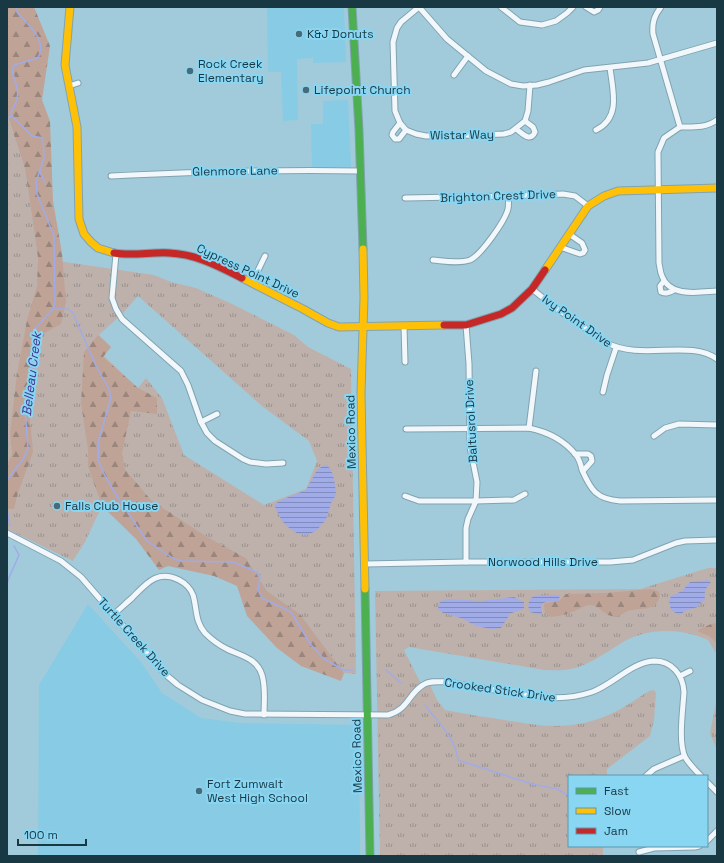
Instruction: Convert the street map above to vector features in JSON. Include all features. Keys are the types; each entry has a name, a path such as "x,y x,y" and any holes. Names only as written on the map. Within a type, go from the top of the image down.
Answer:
{"street":[{"name":"Cypress Point Drive","path":"70,7 65,65 77,127 79,219 83,233 92,244 103,251 116,254 160,253 192,256 252,282 303,308 327,323 342,328 466,325 512,308 532,289 588,206"},
{"name":"Mexico Road","path":"352,7 360,171 364,298 361,393 370,856"},
{"path":"400,123 393,132 394,138 399,139 406,130 400,123 395,111 393,42 397,28 401,22 419,7 447,39 486,71 511,84 530,85 548,82 584,70 648,63 717,44"},
{"path":"501,7 520,22 531,24 542,24 556,21 573,7"},
{"path":"586,7 594,12 600,7"},
{"path":"661,7 654,17 652,28 680,127"},
{"path":"454,75 468,56"},
{"path":"596,130 603,127 608,122 613,108 610,68"},
{"path":"69,86 78,84"},
{"path":"516,129 526,137 534,135 535,132 533,127 525,121 528,111 530,85"},
{"path":"717,120 712,124 704,126 680,127 668,134 661,143 658,152 659,263 661,276 664,281 674,290 683,292 717,292"},
{"name":"Wistar Way","path":"406,130 426,136 479,136 511,132 525,121"},
{"name":"Glenmore Lane","path":"111,176 200,171 360,171"},
{"path":"588,206 604,196 618,191 717,188"},
{"name":"Brighton Crest Drive","path":"406,198 563,194 575,196 588,206"},
{"path":"433,260 453,262 468,261 481,252 502,222 508,210 509,196"},
{"path":"560,247 583,254 585,250 582,243 569,234"},
{"path":"116,254 112,298 116,309 122,318 181,371 188,385 201,422 207,433 214,441 243,459 257,463 283,463"},
{"path":"252,282 265,256"},
{"path":"664,281 660,286 661,292 664,294 674,290"},
{"name":"Ivy Point Drive","path":"532,289 586,329 616,348 635,351 699,351 717,359"},
{"name":"Baltusrol Drive","path":"466,325 469,364 471,428 470,447 477,482 476,501 467,522 465,538 466,562"},
{"path":"404,326 405,362"},
{"path":"603,392 616,348"},
{"path":"529,428 536,371"},
{"path":"201,422 217,414"},
{"path":"654,436 665,428 678,424 717,425"},
{"path":"406,429 529,428 550,434 566,444 575,454 593,490 609,500 717,500"},
{"path":"575,454 588,454 591,456 592,461 583,471"},
{"path":"405,496 419,501 476,501 514,500 525,494"},
{"name":"Turtle Creek Drive","path":"7,533 65,564 81,577 166,674 202,700 230,711 245,714 368,716"},
{"name":"Norwood Hills Drive","path":"365,564 466,562 600,563 628,561 676,543 694,540 717,540"},
{"path":"114,614 149,581 157,577 167,576 184,583 193,594 197,619 204,632 214,641 227,649 247,657 257,664 264,681 264,715"},
{"name":"Crooked Stick Drive","path":"368,716 381,716 396,713 405,707 414,693 423,685 436,682 448,682 540,698 563,698 593,692 644,663 655,661 667,664 676,670 680,676"},
{"path":"690,671 680,676 684,684 681,746 684,756 690,766 700,775"},
{"path":"647,775 654,769 684,756"},
{"path":"708,783 717,792"},
{"path":"708,840 717,831"},
{"path":"639,852 654,848 695,847"}],"shaded area":[{"path":"267,7 344,7 346,62 313,63 313,58 297,59 298,120 283,121 281,72 268,72"},
{"path":"348,100 351,167 312,168 311,124 323,124 323,101"},
{"path":"324,465 327,465 332,472 336,495 331,503 325,521 316,531 307,535 298,534 282,521 274,505 279,501 306,490 317,470"},
{"path":"708,580 711,583 705,590 705,600 700,603 698,607 687,610 679,615 671,610 669,601 671,596 682,591 690,582"},
{"path":"535,596 560,596 558,601 543,603 541,607 541,615 530,612 528,605 531,598"},
{"path":"514,597 524,602 524,609 510,614 501,628 492,629 476,626 461,618 443,613 438,609 439,603 443,600 449,599 481,601"},
{"name":"Fort Zumwalt West High School","path":"88,604 141,662 162,693 201,718 241,723 359,725 360,856 38,856 39,685"}],"green space":[{"path":"7,7 34,7 50,46 42,100 50,121 53,201 62,253 66,302 61,324 37,337 29,408 33,452 17,496 14,509 7,509 7,465 12,454 10,433 17,374 27,320 37,286 38,258 25,169 7,113"},
{"path":"7,113 25,169 38,258 154,275 171,282 196,288 294,335 308,347 351,369 356,674 344,673 300,614 267,591 246,558 206,536 151,500 125,469 88,467 102,506 85,542 73,561 7,529","holes":["138,296 262,406 309,441 317,461 306,489 264,505 184,455 162,398 146,378 138,388 104,356 111,347 99,335 123,313"]},
{"path":"98,335 111,347 103,357 138,388 157,398 157,414 131,411 122,453 125,469 151,500 206,536 246,558 267,591 300,614 344,673 341,681 301,666 277,648 247,616 237,586 214,576 168,566 159,570 136,539 102,506 88,467 88,450 81,403 84,352"},
{"path":"708,568 717,568 717,655 708,640 686,633 664,631 652,632 630,638 590,662 578,667 564,670 544,670 409,647 404,650 423,688 430,685 437,700 445,710 529,724 563,726 598,719 612,714 649,691 654,690 656,693 654,720 650,736 607,769 607,775 568,775 568,847 603,847 603,856 380,856 375,591 640,589"},
{"path":"651,589 658,591 660,594 659,600 656,604 652,607 628,611 616,616 608,615 592,605 585,606 567,614 551,617 546,614 544,608 544,604 559,601 566,594 606,593"},
{"path":"717,623 717,643 709,636 699,632 698,630 711,624"},
{"path":"717,698 717,751 710,733"}],"waterway":[{"name":"Belleau Creek","path":"7,480 24,458 28,448 25,410 34,368 32,340 34,330 53,309 55,303 54,236 37,194 36,182 44,158 43,138 32,136 12,116 11,112 18,95 12,69 14,65 38,58 40,51 39,39 17,12 17,7"},
{"name":"Belleau Creek","path":"7,118 12,116"},
{"path":"40,172 45,182"},
{"path":"53,309 68,309 73,313 96,366 109,389 111,398 99,439 98,460 104,474 118,498 147,541 174,559 182,561 233,562 257,572 260,577 258,590 262,598 291,612 311,645 323,658 343,670 353,670"},
{"name":"Belleau Creek","path":"7,510 10,526"},
{"name":"Belleau Creek","path":"7,585 19,555 14,546"},
{"path":"386,670 401,683"},
{"name":"Belleau Creek","path":"7,692 7,702"},
{"path":"425,705 450,738 454,745 458,760 532,784 557,789 568,795"}],"traffic: fast":[{"path":"352,7 359,130 363,249"},
{"path":"365,589 370,856"}],"traffic: slow":[{"path":"70,7 65,65 77,127 79,219 84,234 91,242 98,248 114,253"},
{"path":"545,270 588,206 604,196 618,191 717,188"},
{"path":"363,249 364,298 361,393 365,589"},
{"path":"242,278 328,323 339,327 444,325"}],"traffic: jam":[{"path":"114,253 179,254 207,261 242,278"},
{"path":"444,325 466,325 501,314 512,308 532,289 545,270"}],"place":[{"name":"K&J Donuts","path":"299,34"},
{"name":"Rock Creek Elementary","path":"190,71"},
{"name":"Lifepoint Church","path":"306,90"},
{"name":"Falls Club House","path":"57,506"},
{"name":"Fort Zumwalt West High School","path":"199,791"}]}
